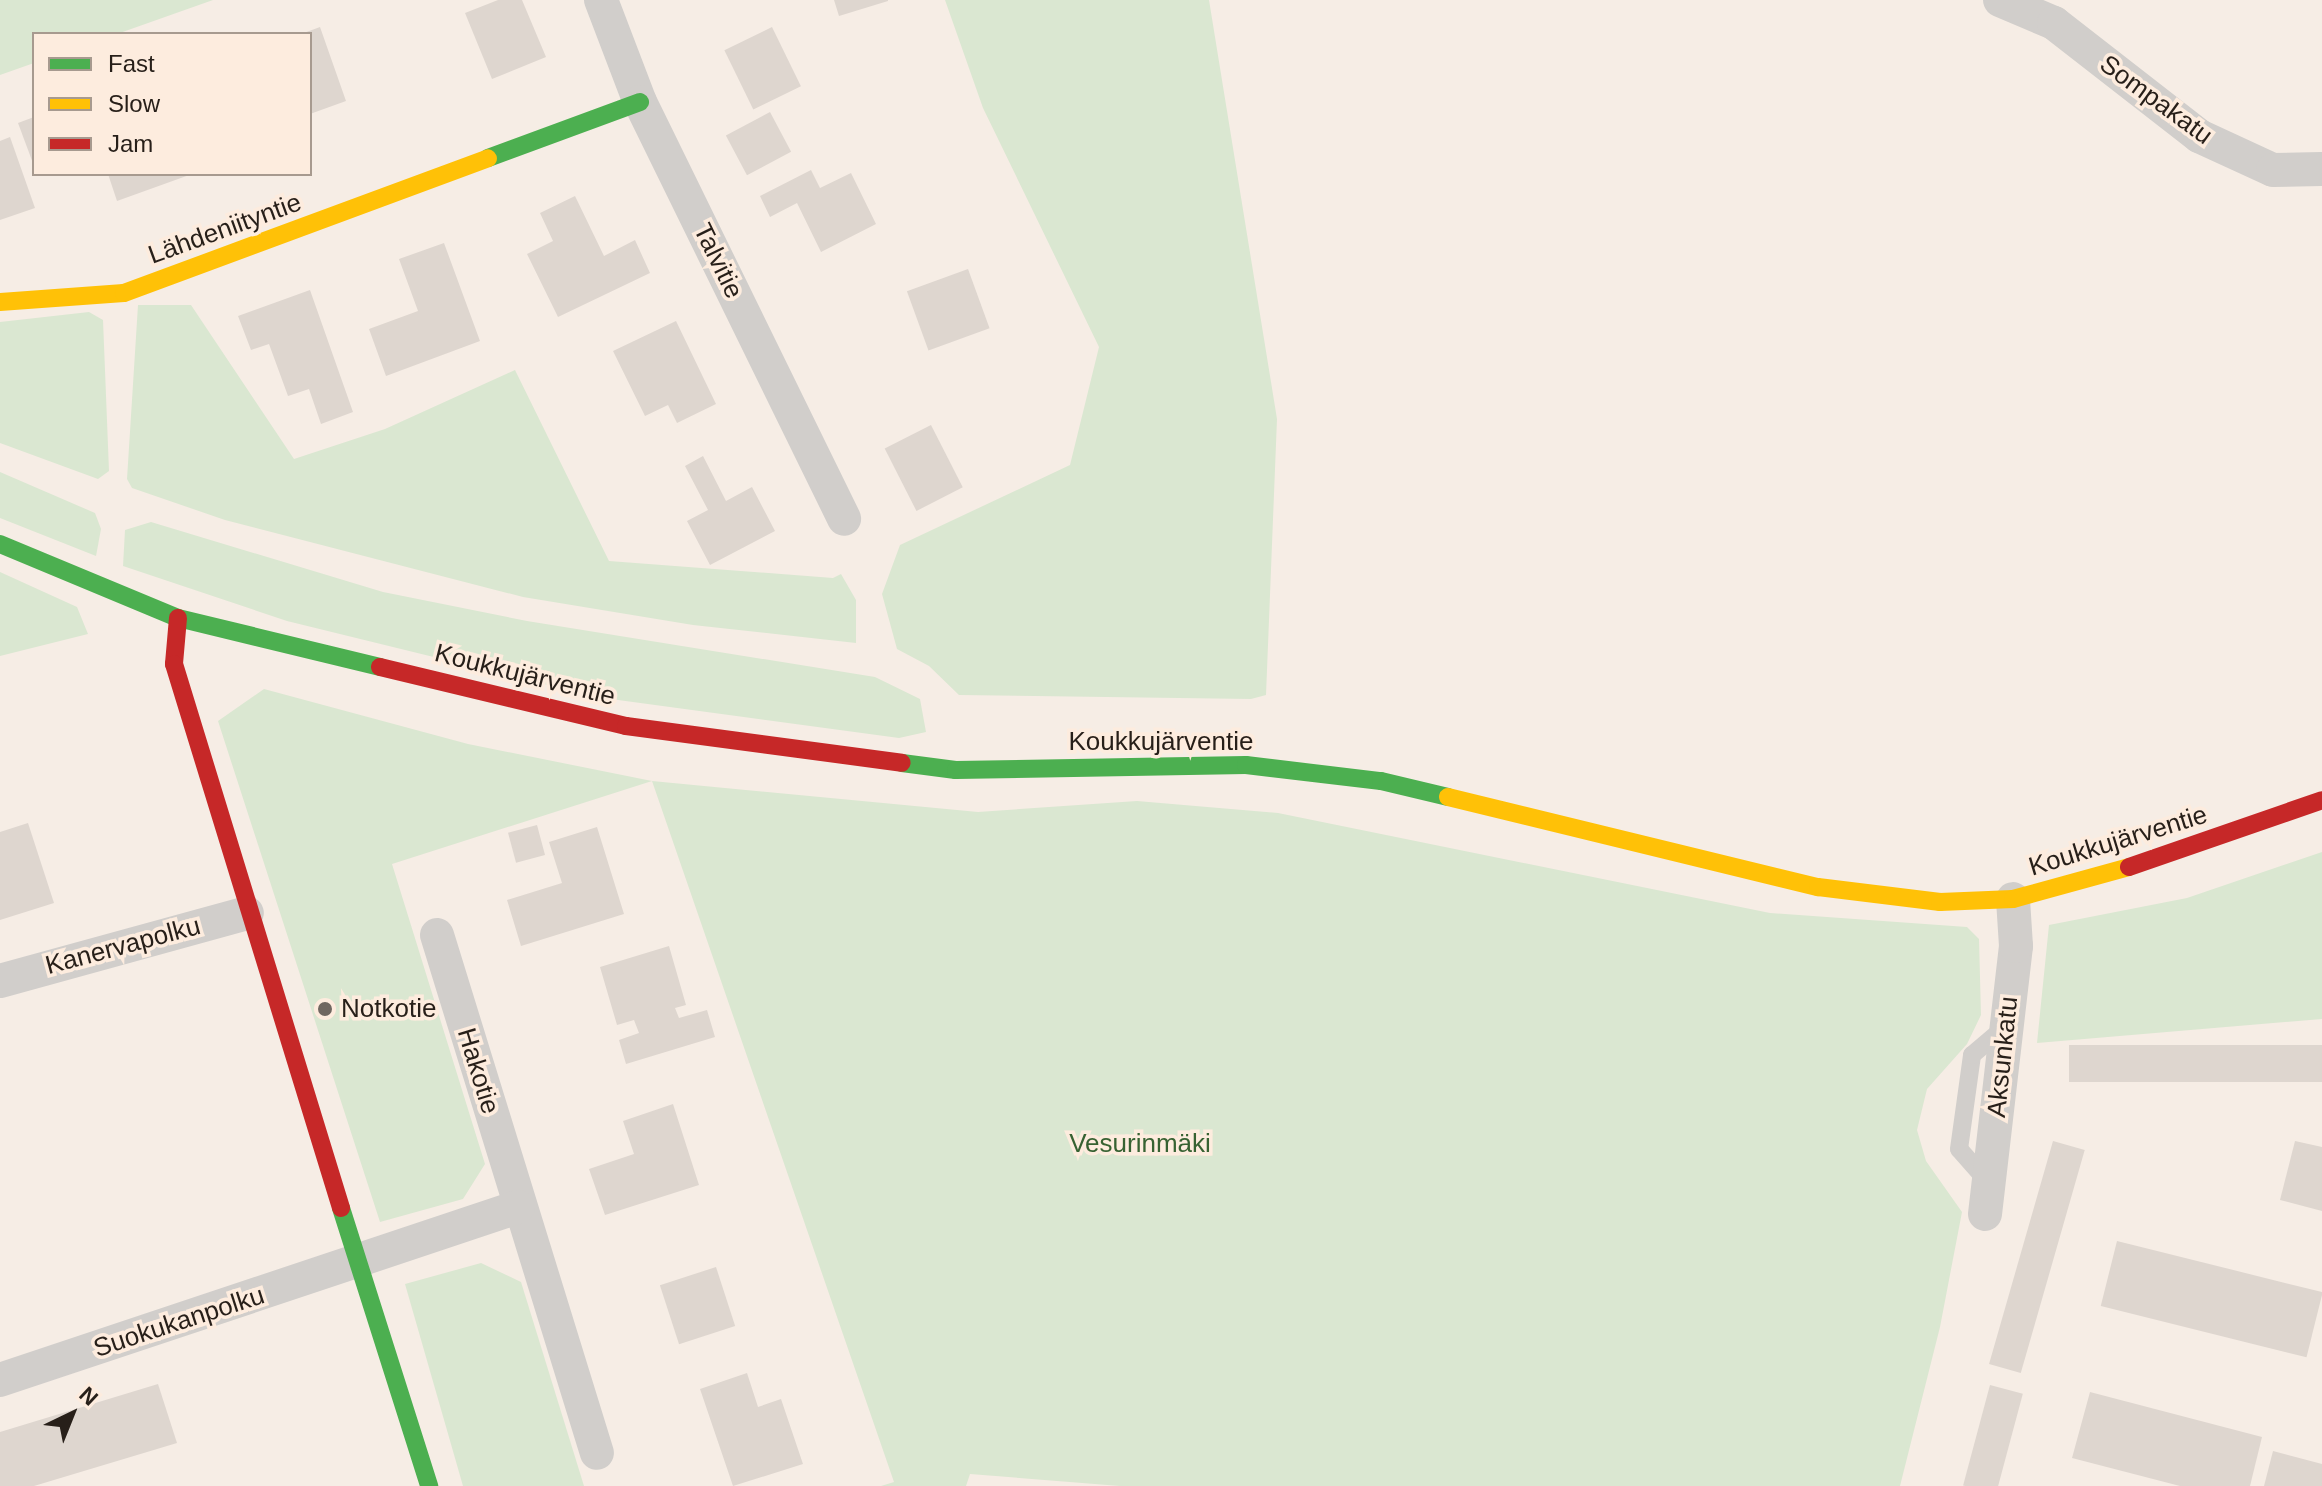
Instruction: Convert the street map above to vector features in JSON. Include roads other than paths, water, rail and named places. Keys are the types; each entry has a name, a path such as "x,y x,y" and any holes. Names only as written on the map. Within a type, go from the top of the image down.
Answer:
{"street":[{"name":"Talvitie","path":"601,0 640,102 844,519"},
{"name":"Sompakatu","path":"2000,0 2054,23 2199,136 2273,170 2322,169"},
{"name":"Lähdeniityntie","path":"0,302 124,293 640,102"},
{"name":"Koukkujärventie","path":"0,544 178,618 626,726 956,770 1246,765 1381,781 1818,887 1940,902 2013,899 2099,878 2322,800"},
{"path":"178,618 174,664 247,913 429,1486"},
{"name":"Aksunkatu","path":"1987,1198 2016,946 2013,899"},
{"name":"Kanervapolku","path":"0,981 247,913"},
{"name":"Hakotie","path":"437,935 518,1207 597,1453"},
{"path":"357,1264 518,1207"},
{"name":"Suokukanpolku","path":"0,1380 357,1264"}],"place":[{"name":"Notkotie","path":"325,1009"}],"park label":[{"name":"Vesurinmäki","path":"1140,1144"}]}
